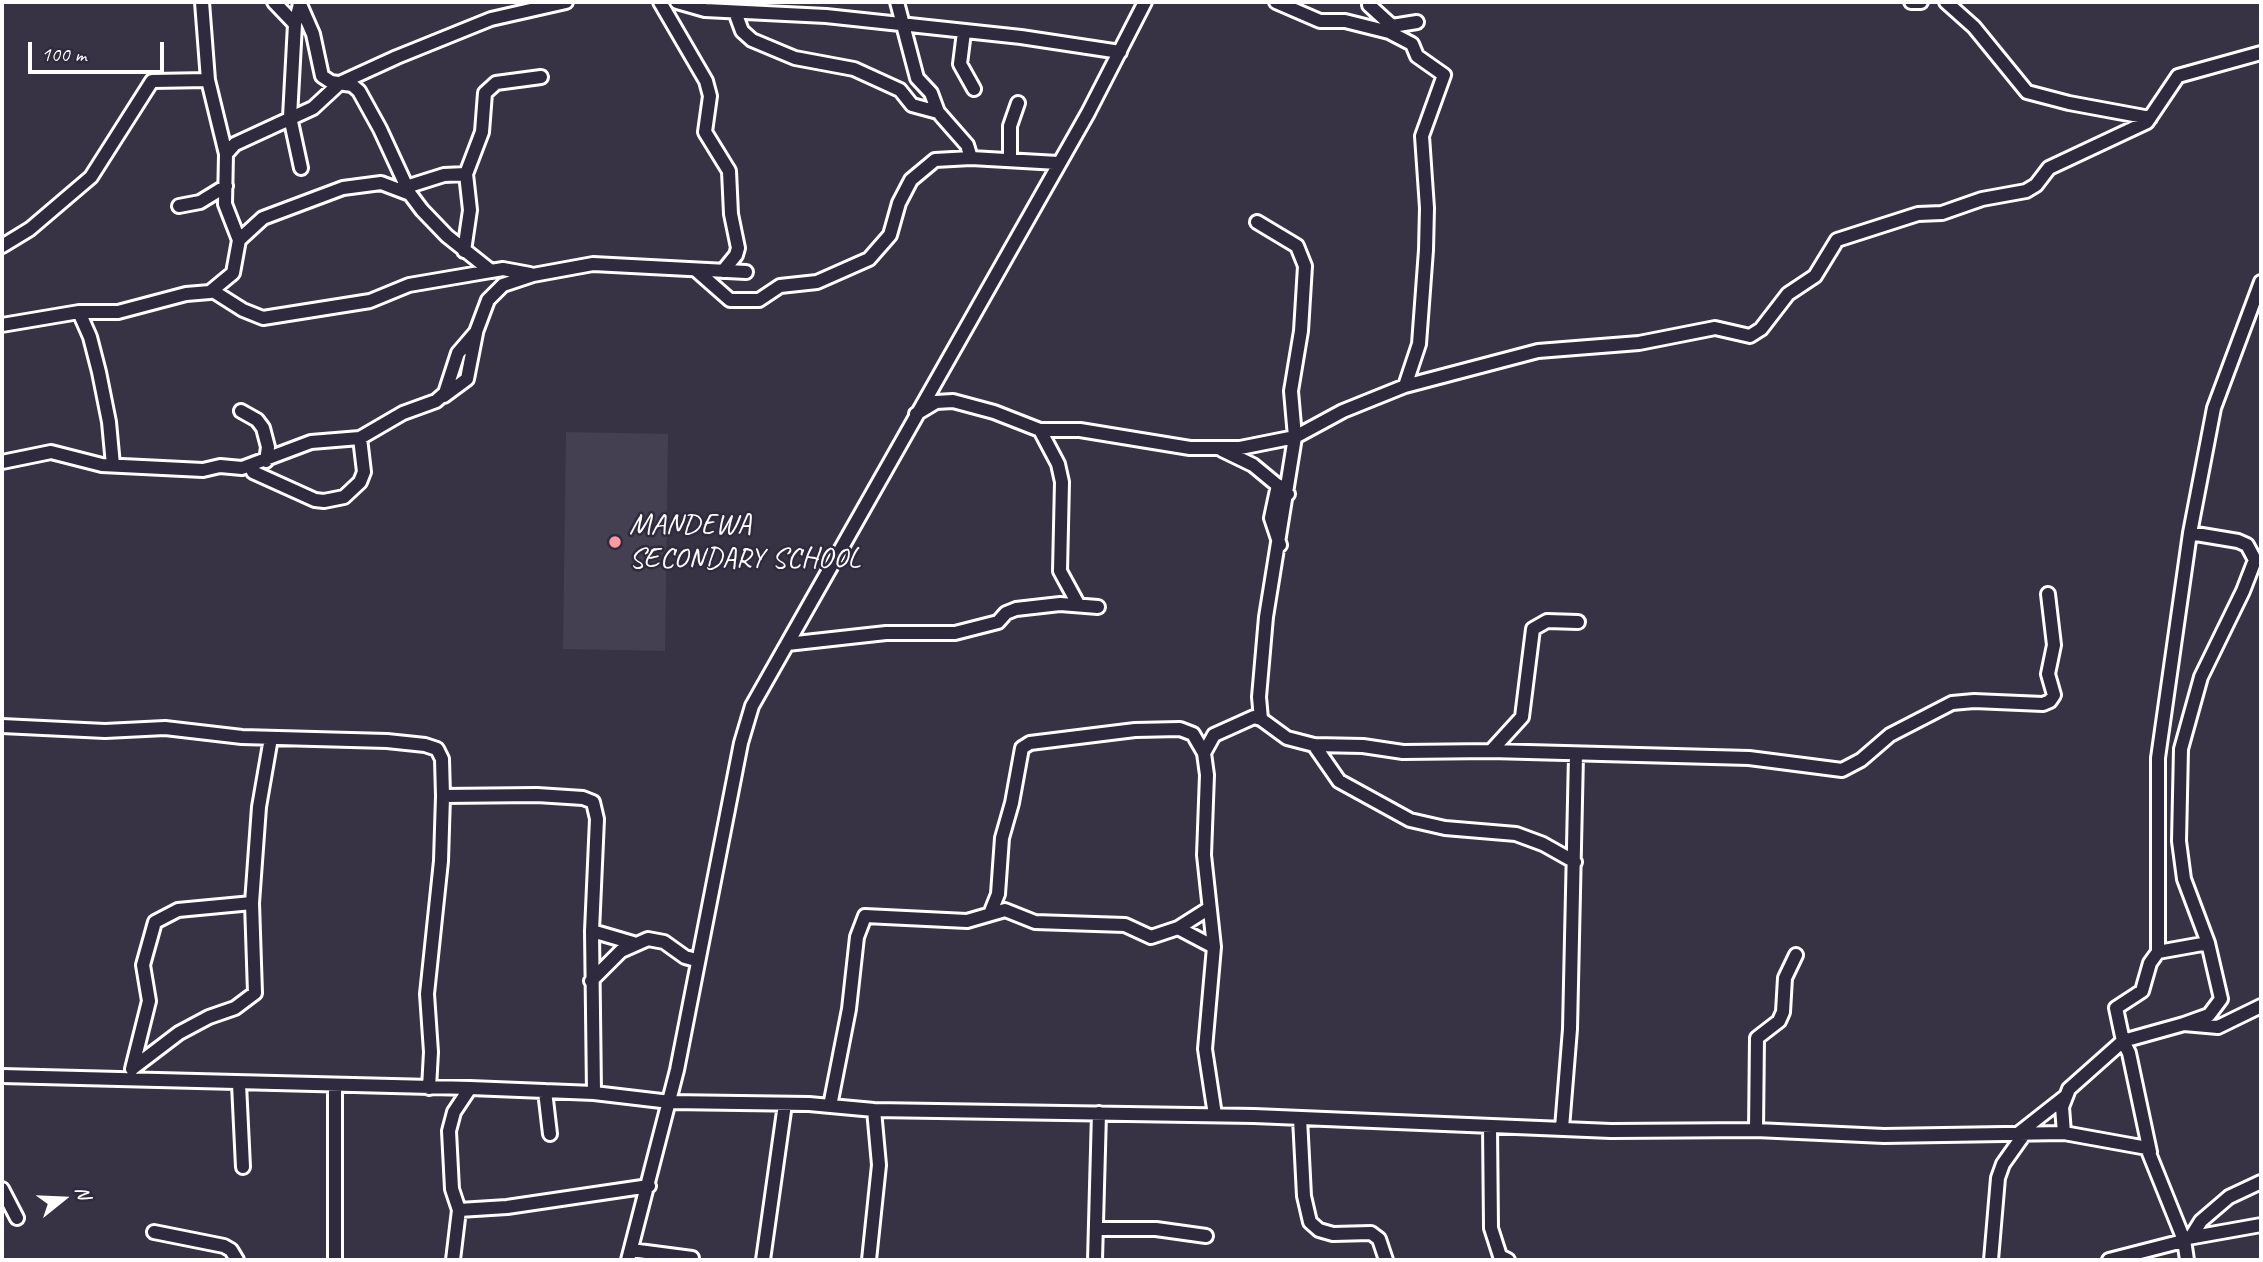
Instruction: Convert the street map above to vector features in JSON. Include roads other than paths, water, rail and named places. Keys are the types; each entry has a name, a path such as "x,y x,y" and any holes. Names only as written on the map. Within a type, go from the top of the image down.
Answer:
{"street":[{"path":"2,325 79,312 118,312 186,294 213,291 233,273 239,240 225,204 226,154 208,79 202,2"},
{"path":"274,2 295,24"},
{"path":"226,154 235,144 313,107 340,83 491,19 566,2"},
{"path":"660,2 706,81 710,96 705,132 729,171 731,214 738,248 736,256 723,271"},
{"path":"677,2 705,10 731,8 826,16 1120,52"},
{"path":"897,2 917,78 931,93 938,112 967,145 971,158"},
{"path":"692,1258 629,1255 670,1102 696,960 746,723 762,685 808,612 1120,52 1145,2"},
{"path":"1276,2 1320,21 1345,21 1374,27 1408,42 1417,56 1444,75 1422,136 1426,250 1419,344 1405,386"},
{"path":"1911,2 1921,2"},
{"path":"1946,2 1974,27 2027,92 2150,118"},
{"path":"299,3 295,24 290,117 301,168"},
{"path":"299,3 316,45 320,72 326,80 352,85 359,92 380,129 408,191 464,251 491,271"},
{"path":"1345,21 1370,4 1392,26 1417,22"},
{"path":"731,8 742,31 757,43 795,58 854,69 900,90 912,105 938,112"},
{"path":"964,32 960,64 974,89"},
{"path":"916,414 936,402 953,401 994,412 1040,430 1080,430 1167,446 1219,448 1295,437 1321,421 1405,386 1550,348 1639,343 1715,328 1750,336 1760,329 1788,294 1815,276 1837,240 1918,214 1942,213 1982,199 2026,191 2036,185 2049,168 2140,127 2150,118 2178,76 2261,53"},
{"path":"464,251 470,210 466,174 482,132 488,88 496,83 541,77"},
{"path":"2,246 30,229 91,177 152,81 208,79"},
{"path":"1010,159 1010,126 1018,103"},
{"path":"697,271 730,300 759,300 779,286 817,282 841,274 881,248 890,235 904,194 919,171 935,160 971,158 1058,163"},
{"path":"239,240 263,218 343,188 381,183 408,191 444,175 466,174"},
{"path":"179,206 200,202 226,186"},
{"path":"1257,222 1289,239 1302,254 1305,266 1301,331 1291,391 1295,437 1280,545 1266,617 1259,697 1261,719"},
{"path":"2,462 51,452 113,465 202,470 226,466 242,468 311,442 360,438 403,413 441,398 448,389 458,353 476,332 488,300 496,290 533,275 593,264 746,272"},
{"path":"213,291 243,310 263,318 370,301 409,285 503,269 533,275"},
{"path":"2187,1260 2186,1239 2150,1152 2129,1053 2123,1041 2116,1008 2142,991 2152,960 2158,952 2158,758 2190,533 2214,408 2261,282"},
{"path":"79,312 90,337 99,372 109,422 113,465"},
{"path":"241,411 257,420 263,428 268,447 266,461"},
{"path":"1040,430 1058,464 1062,482 1060,571 1078,604"},
{"path":"253,472 314,500 324,502 344,497 360,482 364,472 360,438"},
{"path":"1219,448 1253,465 1288,494"},
{"path":"1278,485 1271,518 1280,545"},
{"path":"2064,1133 2062,1107 2070,1089 2123,1041 2209,1015 2221,999 2208,943 2184,879 2179,841 2181,748 2201,677 2244,591 2255,560 2247,545 2238,541 2190,533"},
{"path":"1204,753 1214,735 1254,717 1287,738 1314,745 1432,754 1491,751 1760,759 1842,770 1861,760 1890,735 1952,703 2043,704 2054,695 2048,678 2054,645 2048,594"},
{"path":"786,644 886,633 955,633 998,622 1006,613 1016,609 1078,604 1098,607"},
{"path":"1491,751 1515,728 1522,717 1533,629 1547,621 1578,622"},
{"path":"2,726 105,731 165,728 271,738 362,739 425,745 437,750 442,759 443,796 437,908 427,994 431,1052 429,1088"},
{"path":"989,915 998,894 1002,838 1016,786 1019,755 1025,745 1135,730 1180,729 1193,734 1204,753 1207,775 1203,855 1214,947 1205,1049 1215,1115"},
{"path":"131,1074 186,1029 235,1008 255,993 252,903 259,807 271,738"},
{"path":"1314,745 1339,780 1394,813 1425,825 1530,838 1574,862"},
{"path":"1562,1128 1568,1072 1576,755"},
{"path":"443,796 537,795 583,798 593,802 597,819 591,981 594,1093"},
{"path":"131,1074 149,1001 143,965 155,922 178,910 252,903"},
{"path":"830,1106 849,1009 857,937 865,916 967,922 1005,910 1035,922 1111,923 1136,929 1151,937 1178,928 1208,909"},
{"path":"1178,928 1214,947"},
{"path":"592,931 634,943 656,940 685,957 696,960"},
{"path":"591,981 634,943"},
{"path":"2158,952 2208,943"},
{"path":"1756,1130 1756,1038 1779,1021 1783,1012 1785,978 1796,955"},
{"path":"2184,1024 2218,1027 2261,1006"},
{"path":"2,1076 131,1074 239,1084 594,1093 670,1102 786,1104 874,1110 1215,1115 1647,1131 1756,1130 1884,1136 2064,1133 2142,1146 2150,1152"},
{"path":"239,1084 243,1167"},
{"path":"335,1086 335,1260"},
{"path":"453,1260 459,1210 452,1189 449,1131 454,1112 470,1088"},
{"path":"545,1091 550,1134"},
{"path":"1991,1260 1998,1178 2003,1164 2022,1133 2066,1096"},
{"path":"763,1260 786,1104"},
{"path":"869,1260 879,1164 874,1110"},
{"path":"1095,1260 1098,1229 1099,1113"},
{"path":"1300,1118 1304,1196 1310,1222 1319,1230 1333,1234 1371,1233 1379,1239 1386,1260"},
{"path":"1490,1126 1491,1228 1500,1259"},
{"path":"2186,1239 2201,1221 2229,1197 2261,1182"},
{"path":"459,1210 507,1207 649,1186"},
{"path":"2,1189 17,1218"},
{"path":"2109,1260 2186,1239 2261,1225"},
{"path":"1098,1229 1156,1229 1206,1236"},
{"path":"154,1232 224,1246 231,1250 237,1260"}],"place":[{"name":"MANDEWA SECONDARY SCHOOL","path":"615,542"}]}
